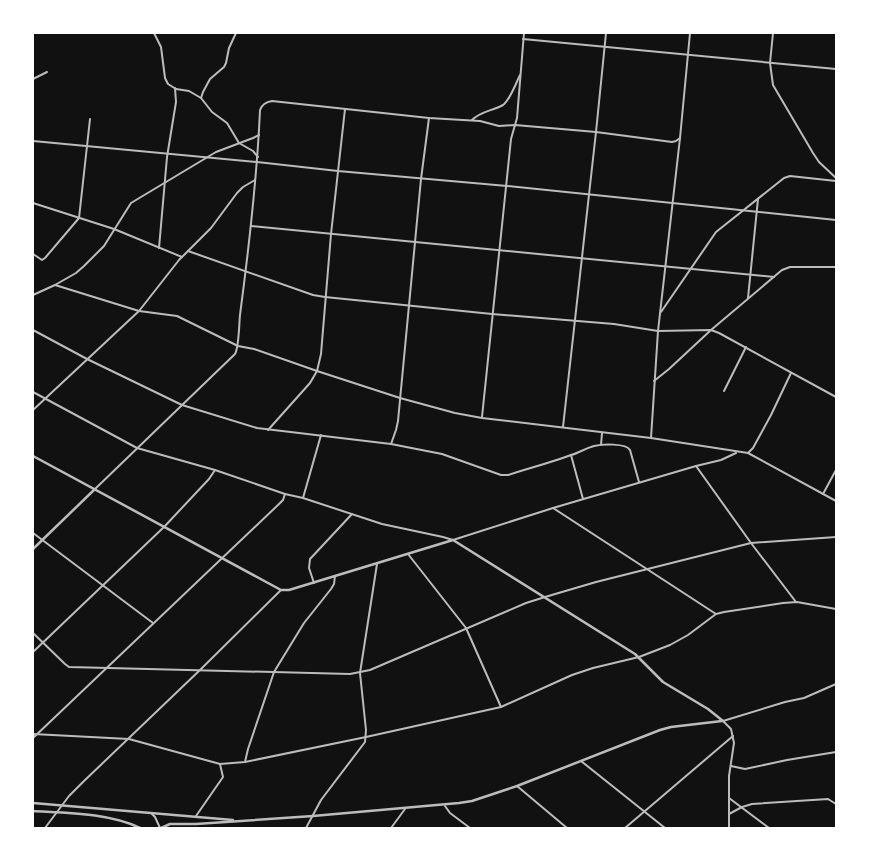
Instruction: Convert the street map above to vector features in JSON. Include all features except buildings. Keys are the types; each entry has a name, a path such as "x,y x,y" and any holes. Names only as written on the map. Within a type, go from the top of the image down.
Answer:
{"street":[{"path":"154,33 161,47 166,82 175,88 189,91 201,98 212,112 226,123 239,143 253,151 258,157"},
{"path":"201,98 210,79 224,67 229,48 236,33"},
{"path":"482,418 511,139 515,125 521,74 524,33"},
{"path":"563,427 576,322 606,33"},
{"path":"651,438 658,332 680,138 690,33"},
{"path":"773,33 770,63 770,74 773,85 819,162 836,178"},
{"path":"523,39 836,69"},
{"path":"33,79 47,72"},
{"path":"471,120 480,113 503,105 507,101 521,74"},
{"path":"33,75 39,76"},
{"path":"159,248 168,154 176,102 175,88"},
{"path":"33,549 235,354 238,346 238,334 251,226 258,157 260,110 266,102 272,101 429,118 471,120 500,126 515,125 596,132 672,142 680,138"},
{"path":"268,430 310,383 317,371 321,354 331,234 345,109"},
{"path":"33,254 42,260 45,258 79,218 90,118"},
{"path":"391,444 396,430 400,398 421,179 429,118"},
{"path":"33,295 55,285 76,273 84,266 104,246 132,202 216,152 259,135"},
{"path":"33,141 208,157 338,172 507,186 589,196 836,220"},
{"path":"660,314 716,232 787,176 836,181"},
{"path":"33,410 139,311 182,257 211,228 237,193 243,187 255,180"},
{"path":"748,299 758,199"},
{"path":"33,203 114,230 182,257"},
{"path":"251,226 666,268 774,277"},
{"path":"188,251 313,295 325,297 576,322 614,324 658,332 710,330 746,347 836,397"},
{"path":"654,381 669,369 710,330 782,270 790,267 836,267"},
{"path":"55,285 139,311 177,316 238,346 254,348 317,371 400,398 455,413 482,418 651,438 748,453 836,501"},
{"path":"33,330 87,359 182,405 257,428 391,444 442,454 501,475 508,475 594,446 625,446 629,448 639,482"},
{"path":"724,391 746,347"},
{"path":"748,453 753,448 771,415 791,373"},
{"path":"33,392 137,448 215,470 285,494 304,498 382,524 453,540 546,597 639,657 663,682 708,710 731,729 734,743 729,776 729,828"},
{"path":"601,445 602,433"},
{"path":"304,498 321,435"},
{"path":"33,456 281,590 289,590 639,482 728,458 738,452"},
{"path":"571,455 583,499"},
{"path":"696,466 751,543 797,602"},
{"path":"33,652 164,527 209,479 215,470"},
{"path":"823,494 836,470"},
{"path":"33,738 278,505 283,500 285,494"},
{"path":"553,508 716,614"},
{"path":"314,583 309,568 310,559 352,514"},
{"path":"33,533 153,624"},
{"path":"33,632 69,667 350,674 360,673 526,603 596,582 650,570 751,543 836,537"},
{"path":"407,553 466,628 501,707"},
{"path":"306,828 321,800 365,742 366,737 360,673 377,564"},
{"path":"245,762 274,672 304,623 331,589 334,584 335,576"},
{"path":"45,828 62,805 84,781 281,590"},
{"path":"33,734 128,739 220,764 245,762 501,707 572,675 593,668 639,657 679,641 716,614 797,602 836,609"},
{"path":"150,812 155,817 161,828 170,824 245,821 445,806 472,801 517,786 666,728 723,721 785,702 804,698 836,684"},
{"path":"624,828 733,736"},
{"path":"731,766 752,768 787,760 836,752"},
{"path":"582,761 665,828"},
{"path":"195,817 223,777 220,764"},
{"path":"517,786 568,828"},
{"path":"729,798 742,806 769,828"},
{"path":"729,814 742,806 752,804 828,799 836,804"},
{"path":"33,803 245,821"},
{"path":"445,806 450,813 470,828"},
{"path":"391,828 405,809"},
{"path":"33,811 111,818 140,828"},
{"path":"127,828 131,824"}]}
